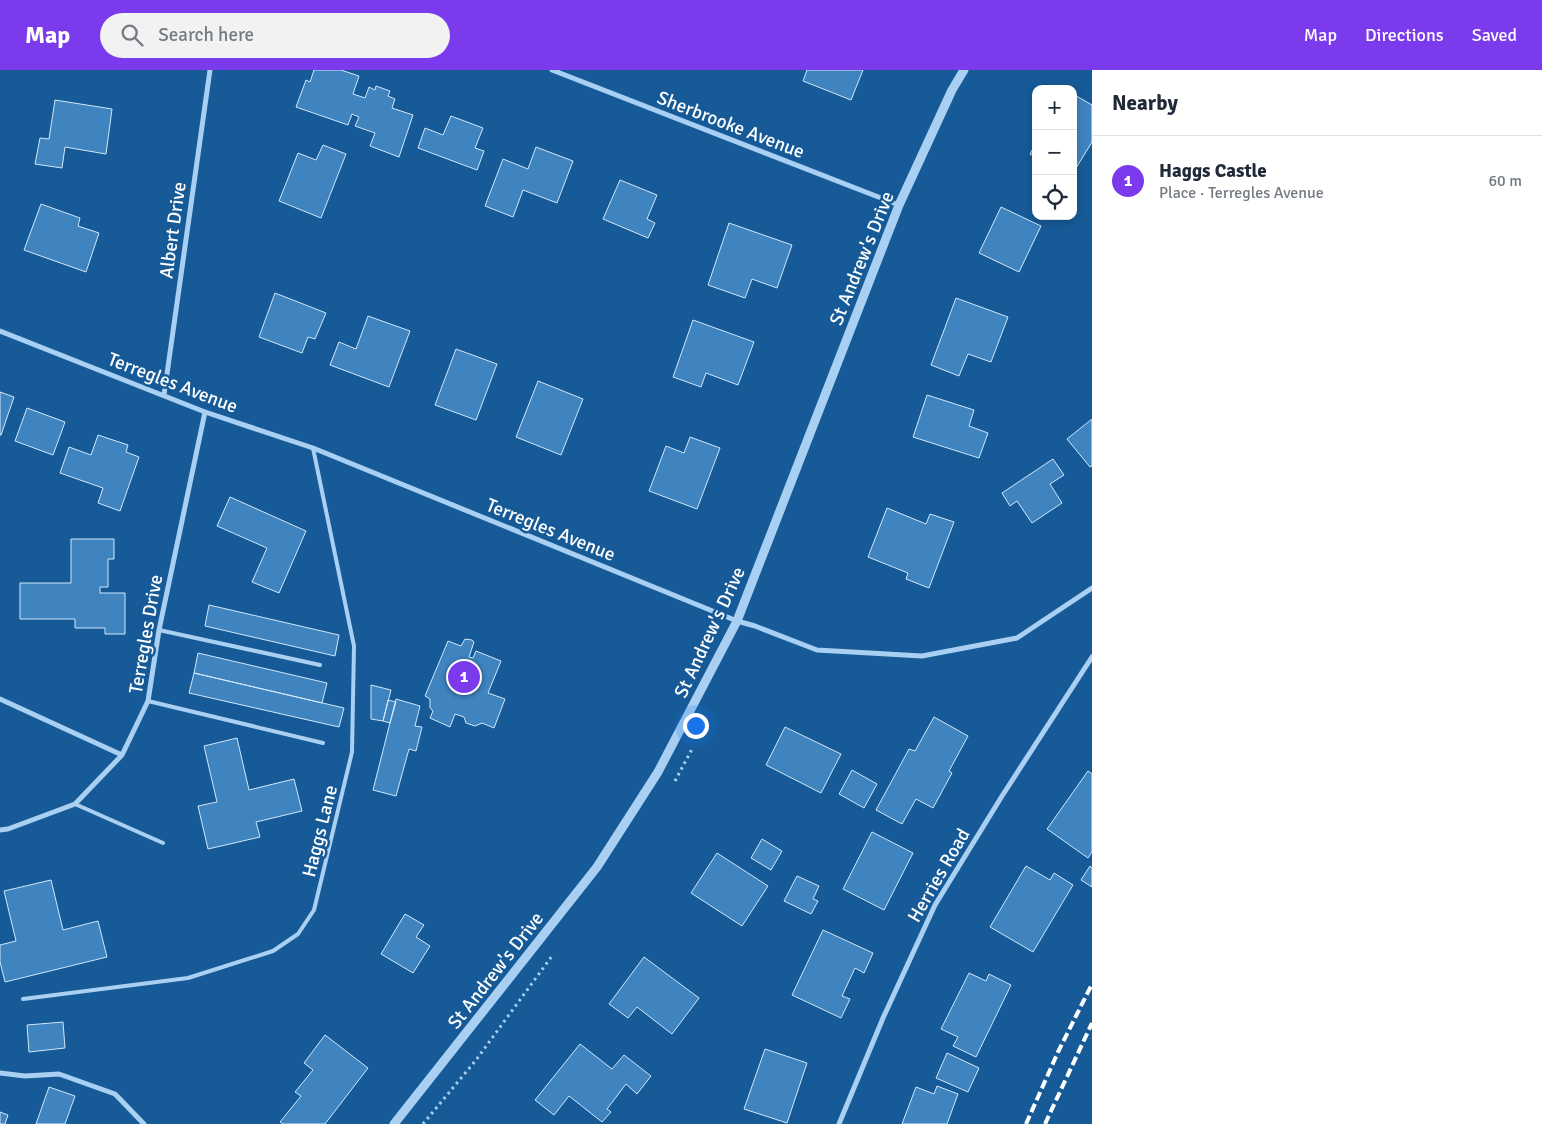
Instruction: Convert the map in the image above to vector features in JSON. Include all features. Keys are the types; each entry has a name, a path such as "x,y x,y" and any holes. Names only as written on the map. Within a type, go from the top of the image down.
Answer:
{"street":[{"name":"Albert Drive","path":"164,395 210,70"},
{"name":"Sherbrooke Avenue","path":"552,70 899,206"},
{"name":"St Andrew's Drive","path":"394,1124 597,867 658,772 737,621 899,206 952,90 964,70"},
{"name":"Terregles Avenue","path":"0,331 204,412 313,448 737,621 817,650 922,656 1017,638 1092,588"},
{"name":"Terregles Drive","path":"75,804 122,755 148,701 159,630 204,412"},
{"name":"Herries Road","path":"840,1124 883,1018 935,905 1002,796 1092,657"},
{"path":"0,698 122,755"},
{"path":"0,830 8,829 75,804"},
{"path":"0,1073 25,1076 60,1074 115,1094 144,1124"}],"lane":[{"name":"Haggs Lane","path":"23,999 188,978 273,951 298,934 314,910 352,752 354,646 313,448"},
{"path":"159,630 320,665"},
{"path":"148,701 323,743"},
{"path":"75,804 163,843"}],"building":[{"path":"314,70 341,70 359,76 353,94 365,98 369,87 375,90 376,86 390,91 388,96 395,99 392,108 413,115 399,157 370,146 375,133 355,126 359,117 352,114 348,125 296,107 306,80 310,82"},
{"path":"807,70 863,70 851,100 803,81"},
{"path":"1077,96 1092,105 1092,142 1077,166"},
{"path":"55,100 112,109 106,154 65,147 62,168 35,164 40,138 49,139"},
{"path":"451,116 483,128 475,148 484,151 477,170 418,148 425,128 443,135"},
{"path":"323,145 346,154 321,218 279,201 298,153 316,160"},
{"path":"536,147 573,161 557,203 523,190 513,217 485,206 503,159 528,169"},
{"path":"620,180 657,195 647,219 655,223 648,238 603,219"},
{"path":"41,204 80,218 78,226 99,233 86,272 24,250"},
{"path":"1001,207 1041,226 1019,272 979,253"},
{"path":"729,223 792,245 777,288 752,279 745,298 708,285"},
{"path":"275,293 326,313 315,339 308,337 302,353 259,337"},
{"path":"956,298 1008,317 991,362 968,354 959,376 931,365"},
{"path":"368,316 410,331 389,387 330,365 339,342 356,349"},
{"path":"693,320 754,342 738,385 706,373 701,387 673,377"},
{"path":"456,349 497,364 476,420 435,405"},
{"path":"538,381 583,399 561,455 516,437"},
{"path":"0,392 14,397 1,435 0,435"},
{"path":"927,395 974,410 969,426 988,433 979,458 913,437"},
{"path":"27,408 65,422 53,455 15,441"},
{"path":"1092,419 1092,466 1090,467 1067,439"},
{"path":"98,435 128,445 126,452 139,457 120,511 98,503 103,488 60,473 69,447 91,455"},
{"path":"690,437 720,448 697,509 649,491 666,446 684,453"},
{"path":"1053,459 1064,475 1050,484 1062,503 1032,523 1017,501 1010,506 1002,493"},
{"path":"230,497 306,531 279,593 252,582 267,548 217,526"},
{"path":"887,508 926,524 930,514 954,522 929,588 906,579 908,573 868,557"},
{"path":"71,539 114,539 114,559 108,559 108,587 100,587 100,593 125,593 125,634 105,634 105,628 75,628 75,619 20,619 20,583 71,583"},
{"path":"209,605 339,635 335,656 205,626"},
{"path":"465,639 474,642 469,657 473,658 476,651 501,661 488,693 505,699 494,728 482,723 475,726 466,723 464,717 455,714 450,727 430,718 433,711 430,708 430,699 425,696 448,641 461,646"},
{"path":"198,653 327,683 322,703 194,673"},
{"path":"194,673 344,708 339,727 189,693"},
{"path":"371,685 391,690 383,721 371,719"},
{"path":"396,699 420,706 415,726 422,727 416,751 409,749 396,796 373,790"},
{"path":"388,700 396,702 390,723 383,721"},
{"path":"934,717 968,736 949,771 952,773 933,808 916,799 902,824 876,810 909,749 915,751"},
{"path":"785,727 841,754 821,793 766,765"},
{"path":"237,738 249,790 294,779 302,811 256,822 260,837 208,849 198,806 217,802 204,746"},
{"path":"852,770 877,784 864,808 839,794"},
{"path":"1088,771 1092,774 1092,852 1088,858 1047,829"},
{"path":"872,832 913,853 884,910 843,889"},
{"path":"762,839 782,851 771,870 751,858"},
{"path":"717,853 768,886 742,926 691,893"},
{"path":"1026,866 1050,880 1054,873 1073,885 1033,952 990,927"},
{"path":"1090,866 1092,868 1092,887 1081,880"},
{"path":"797,876 819,886 813,899 818,901 811,914 784,901"},
{"path":"51,880 63,930 98,921 107,957 5,982 0,962 0,945 16,941 4,891"},
{"path":"405,914 424,925 416,937 430,946 413,973 381,954"},
{"path":"823,930 873,953 864,973 855,968 842,996 850,999 841,1018 792,995"},
{"path":"644,957 699,998 672,1034 637,1007 628,1018 609,1004"},
{"path":"969,973 986,981 989,974 1011,985 976,1057 953,1046 958,1037 941,1029"},
{"path":"63,1022 65,1048 29,1052 27,1025"},
{"path":"325,1035 368,1068 325,1124 283,1124 280,1122 301,1096 295,1092 313,1070 304,1063"},
{"path":"580,1044 612,1069 624,1055 651,1076 637,1094 626,1084 607,1109 611,1112 602,1122 569,1096 554,1115 535,1100"},
{"path":"765,1049 807,1063 787,1123 744,1109"},
{"path":"947,1053 979,1068 968,1092 936,1078"},
{"path":"937,1086 958,1094 947,1124 902,1124 916,1087 934,1094"},
{"path":"49,1087 75,1096 65,1124 36,1124"},
{"path":"0,1112 8,1115 5,1124 0,1124"}],"railway":[{"path":"1026,1124 1058,1052 1092,984"},
{"path":"1045,1124 1092,1023"}],"place":[{"name":"Haggs Castle","path":"464,677"}]}
